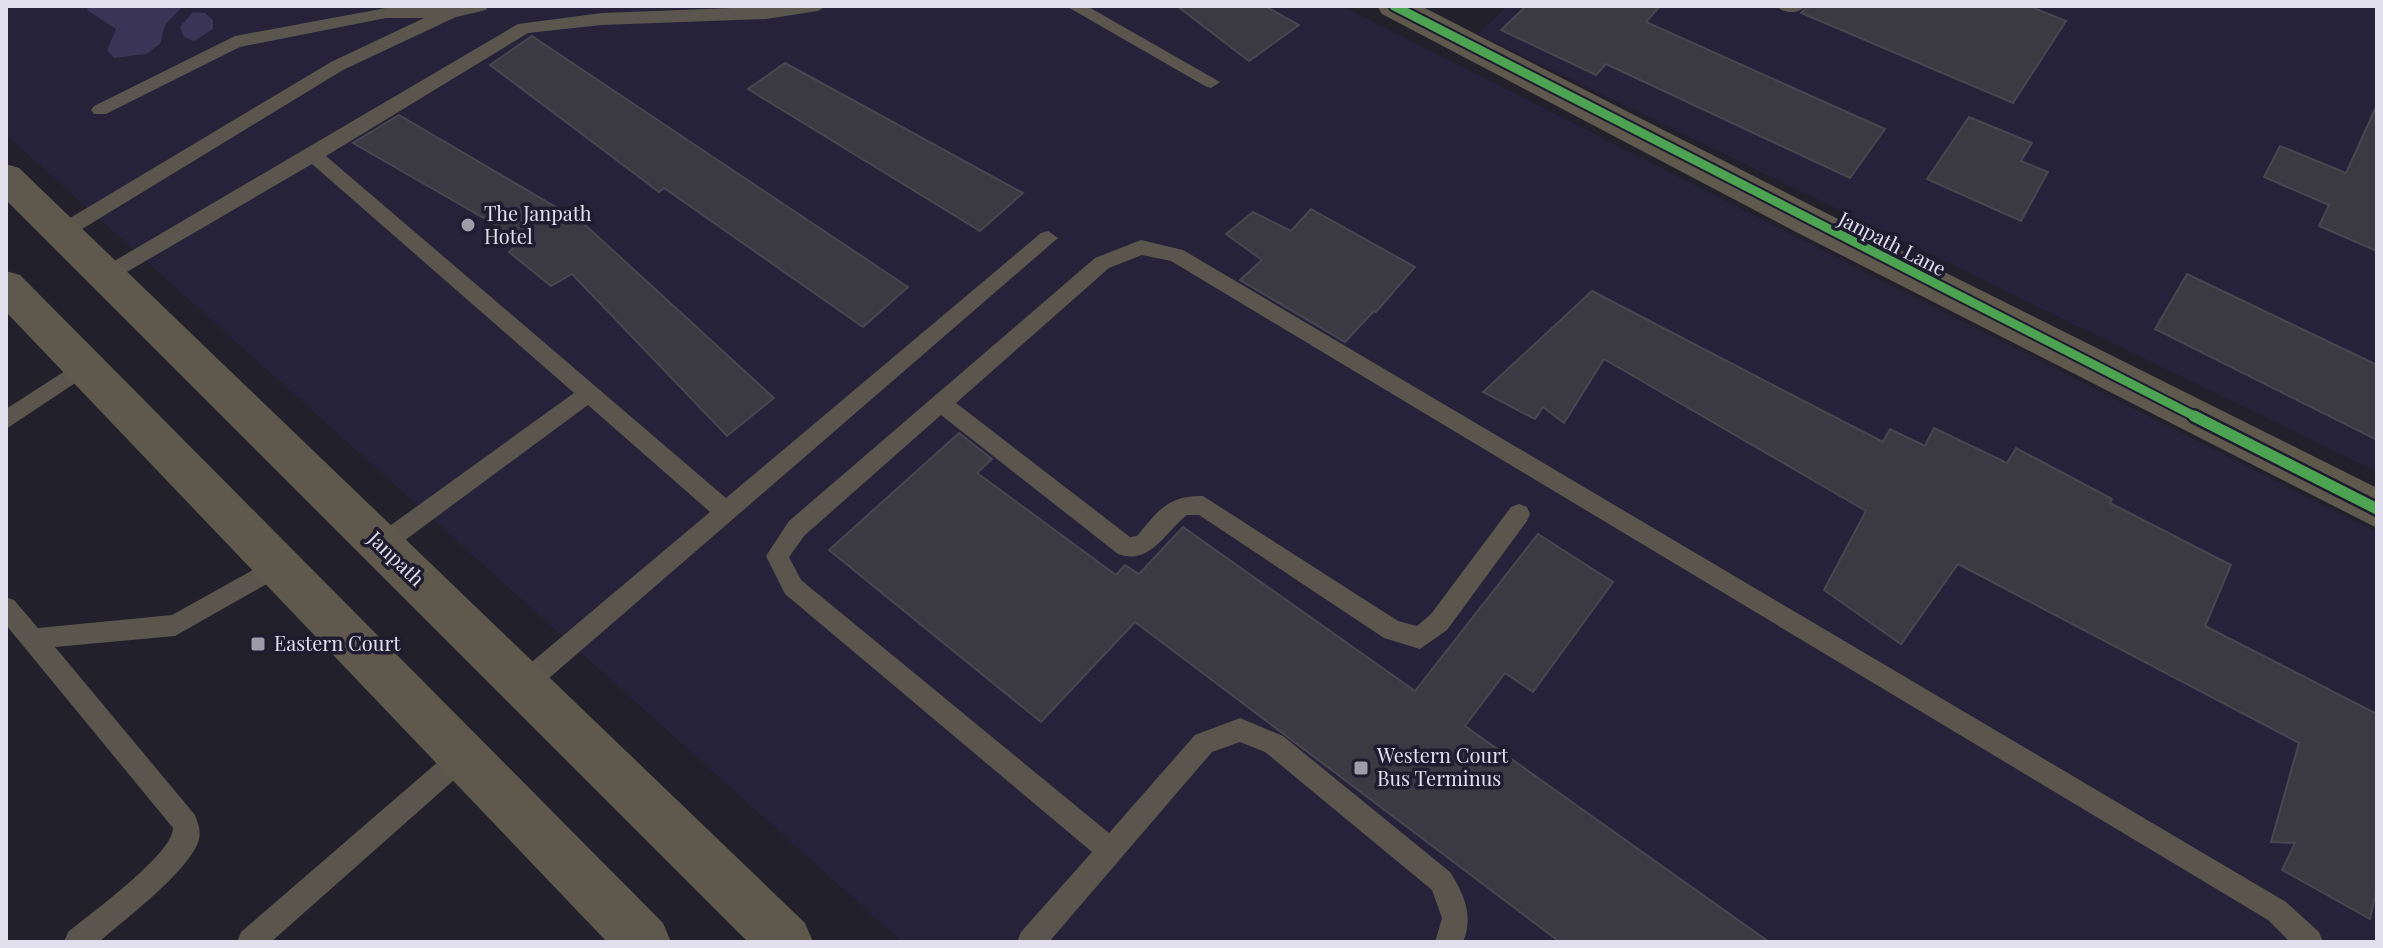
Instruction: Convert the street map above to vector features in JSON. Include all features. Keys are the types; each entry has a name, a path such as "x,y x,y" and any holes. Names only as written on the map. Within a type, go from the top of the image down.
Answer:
{"main road":[{"name":"Janpath Lane","path":"1394,6 1810,222 2377,509"},
{"name":"Janpath","path":"6,177 786,942"},
{"path":"6,286 644,942"}],"lane":[{"path":"100,110 235,42 386,13 451,12 480,6"},
{"path":"106,275 524,28 602,19 766,14 818,6"},
{"path":"1074,6 1211,82"},
{"path":"1785,6 1797,6"},
{"path":"62,232 303,85 451,12"},
{"path":"313,155 726,512"},
{"path":"524,684 1048,238"},
{"path":"1110,851 793,587 777,556 797,528 1102,263 1141,247 1176,255 2277,911 2309,942"},
{"path":"6,420 85,366"},
{"path":"381,545 589,393"},
{"path":"941,403 1126,547 1143,545 1164,520 1183,505 1203,506 1392,630 1420,638 1439,622 1519,514"},
{"path":"31,639 175,625 278,566"},
{"path":"6,607 186,824 186,839 170,862 78,942"},
{"path":"1031,942 1204,743 1240,730 1274,744 1441,881 1456,905 1455,940"},
{"path":"251,942 463,756"}],"shaded area":[{"path":"6,6 1343,6 2377,532 2377,942 902,942 6,135"},
{"path":"88,6 182,7 165,25 160,44 146,54 114,58 107,50 116,29 87,10"},
{"path":"1507,6 2377,6 2377,472 1478,34"},
{"path":"193,12 205,13 213,20 213,29 194,41 184,37 180,27"}],"building":[{"path":"1177,6 1265,6 1299,25 1249,61"},
{"path":"1526,6 1660,6 1646,22 1885,129 1850,178 1606,64 1596,75 1501,30"},
{"path":"1808,6 2029,6 2066,21 2013,103 1801,13"},
{"path":"532,36 908,287 863,327 664,188 659,192 490,65"},
{"path":"785,63 1023,193 980,231 748,89"},
{"path":"2377,105 2377,251 2319,226 2329,205 2264,177 2280,146 2346,173"},
{"path":"399,115 583,223 774,398 727,436 572,274 551,286 509,252 522,240 353,143"},
{"path":"1969,117 2032,143 2021,161 2048,172 2021,221 1927,179"},
{"path":"1311,209 1415,267 1345,342 1240,280 1262,260 1226,234 1253,212 1291,231"},
{"path":"2187,274 2377,365 2377,440 2155,329"},
{"path":"1592,291 1883,442 1890,429 1925,446 1934,428 2007,463 2016,448 2112,499 2110,503 2231,565 2205,626 2377,714 2377,888 2370,919 2282,870 2295,843 2271,842 2299,743 1958,564 1901,644 1824,590 1866,511 1604,359 1564,423 1543,407 1535,419 1483,392"},
{"path":"959,433 992,459 977,473 1116,575 1125,565 1139,574 1183,527 1415,691 1538,534 1613,582 1533,692 1505,673 1465,726 1769,942 1560,942 1135,622 1041,722 829,550"}],"cycle path":[{"path":"1394,6 1810,222 2377,509"}],"place":[{"name":"The Janpath Hotel","path":"468,225"},
{"name":"Eastern Court","path":"258,644"},
{"name":"Western Court Bus Terminus","path":"1361,768"}]}
